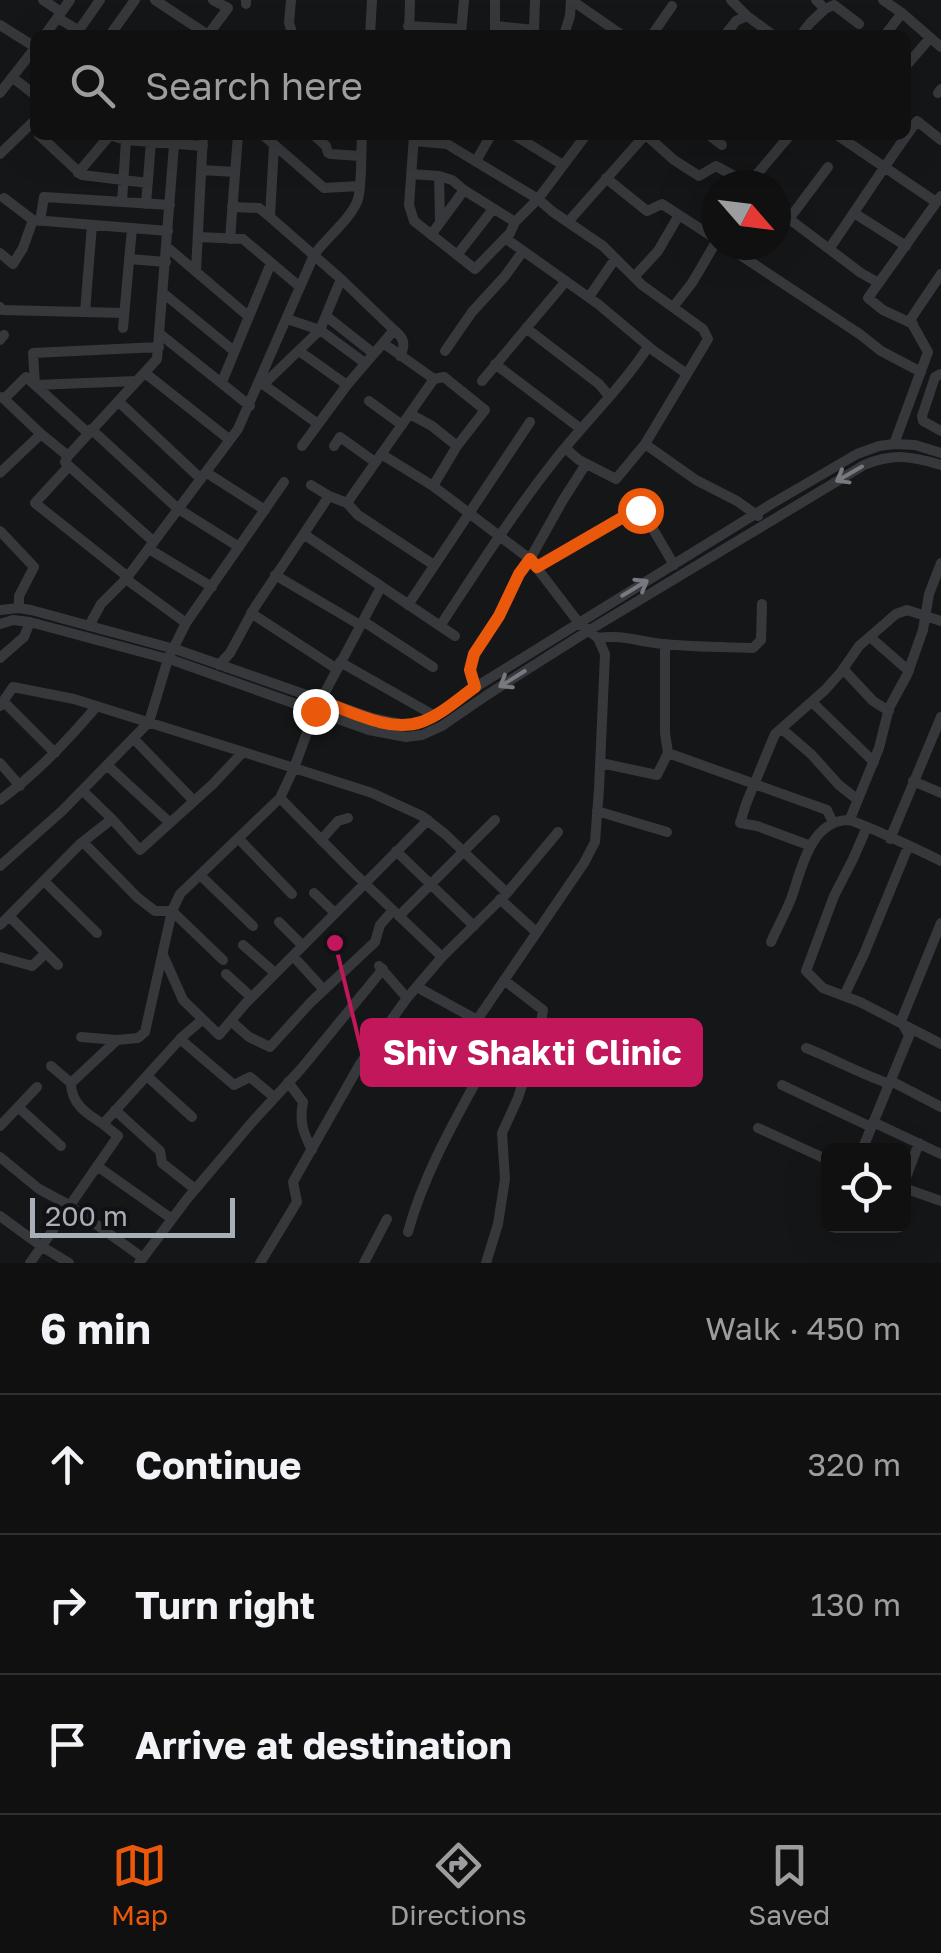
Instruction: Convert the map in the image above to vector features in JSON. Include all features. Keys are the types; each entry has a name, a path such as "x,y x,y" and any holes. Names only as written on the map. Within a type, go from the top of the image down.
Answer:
{"street":[{"path":"42,0 79,30"},
{"path":"49,30 70,0"},
{"path":"83,30 100,0"},
{"path":"114,30 135,0"},
{"path":"155,0 202,30"},
{"path":"211,30 228,8 214,0"},
{"path":"291,0 292,30"},
{"path":"370,30 372,0"},
{"path":"408,30 410,0"},
{"path":"461,30 464,0"},
{"path":"495,0 496,30"},
{"path":"534,30 535,0"},
{"path":"566,30 571,0"},
{"path":"571,0 615,30"},
{"path":"731,0 766,30"},
{"path":"816,0 825,9"},
{"path":"882,0 941,47"},
{"path":"655,30 671,2"},
{"path":"809,30 825,9 834,6 859,24"},
{"path":"888,30 902,13"},
{"path":"729,30 747,16"},
{"path":"0,24 30,45"},
{"path":"911,60 930,38"},
{"path":"0,92 30,64"},
{"path":"12,77 30,91"},
{"path":"911,126 917,120 941,140"},
{"path":"0,154 30,132"},
{"path":"47,140 78,172 87,176 148,183"},
{"path":"78,172 105,140"},
{"path":"122,202 126,140 174,145 203,140 196,272"},
{"path":"230,238 238,140"},
{"path":"268,140 324,188 359,186"},
{"path":"327,140 328,153 360,156"},
{"path":"90,626 101,604 127,578 204,476 250,406 314,254 359,198 362,140"},
{"path":"414,140 409,205 414,221 477,268 538,199 582,140"},
{"path":"428,140 441,142 538,199 586,234 634,278 704,329 708,338 646,444 616,478 586,464 565,448"},
{"path":"476,162 489,140"},
{"path":"522,140 562,165"},
{"path":"568,222 641,140"},
{"path":"652,140 674,160 701,175"},
{"path":"715,140 722,145"},
{"path":"760,170 786,140"},
{"path":"845,140 939,199 868,298 913,324"},
{"path":"830,249 899,140"},
{"path":"146,204 151,142"},
{"path":"174,145 157,359 89,431 35,503 186,624"},
{"path":"270,217 274,145"},
{"path":"791,216 828,168"},
{"path":"202,170 235,172"},
{"path":"411,174 452,180 515,222"},
{"path":"439,176 440,223"},
{"path":"606,178 647,211 662,204 701,230"},
{"path":"431,235 464,190"},
{"path":"0,253 13,264 37,221 44,196 170,205"},
{"path":"4,198 37,221 168,231"},
{"path":"232,207 259,208 314,254 404,338 400,356"},
{"path":"457,255 493,209"},
{"path":"854,213 906,246"},
{"path":"634,278 680,215"},
{"path":"791,220 862,274 879,282"},
{"path":"85,312 92,225"},
{"path":"123,328 132,228"},
{"path":"198,237 243,239 300,287"},
{"path":"506,238 687,374"},
{"path":"167,246 248,316"},
{"path":"445,351 524,251"},
{"path":"129,259 166,262"},
{"path":"589,297 615,259"},
{"path":"672,306 692,283 703,260"},
{"path":"747,260 881,351 921,372"},
{"path":"222,382 271,263"},
{"path":"894,444 928,352 910,320 941,274"},
{"path":"262,383 320,330 341,279"},
{"path":"482,381 566,281"},
{"path":"163,292 234,351"},
{"path":"0,308 124,312"},
{"path":"326,316 369,358"},
{"path":"287,319 320,330 369,358"},
{"path":"526,328 610,396"},
{"path":"302,446 347,384 394,330"},
{"path":"160,334 250,406"},
{"path":"383,343 434,378 444,378 485,410 433,486"},
{"path":"35,385 33,353 158,347"},
{"path":"440,626 499,536 565,448 626,380 648,347"},
{"path":"299,350 347,384"},
{"path":"928,352 941,354"},
{"path":"495,364 581,429"},
{"path":"941,374 936,377 922,421 941,431"},
{"path":"35,385 142,377 230,440"},
{"path":"212,586 152,545 41,434 3,402 26,378 178,508 239,547"},
{"path":"347,503 434,378"},
{"path":"262,383 318,424"},
{"path":"118,400 204,476 264,510"},
{"path":"369,402 402,424"},
{"path":"410,414 457,446"},
{"path":"408,605 530,422"},
{"path":"0,474 41,434"},
{"path":"334,446 340,437 433,486 469,513 534,563 606,654 594,842 477,1020 472,1034 473,1043 528,1067"},
{"path":"646,444 696,480 756,514 763,524"},
{"path":"0,598 10,609 90,626 318,706 390,724 418,724 475,687 589,631 674,565 857,454 894,444 915,445 941,454"},
{"path":"0,624 13,620 30,622 219,665 388,735 406,738 442,726 487,694 864,465 883,458 913,457 941,466"},
{"path":"534,563 563,500 586,464"},
{"path":"0,866 108,766 149,722 170,654 186,624 284,482"},
{"path":"311,485 347,503 358,515 434,565"},
{"path":"219,665 329,496"},
{"path":"475,687 470,670 474,654 499,616 519,574 534,563 637,509 643,512 674,565"},
{"path":"0,531 34,565 10,609"},
{"path":"304,535 455,636"},
{"path":"850,820 908,670 941,563"},
{"path":"275,575 433,667"},
{"path":"81,1037 116,1040 138,1038 146,1032 172,911 180,894 280,798 318,706 381,587"},
{"path":"589,631 665,644 753,648 761,640 762,604"},
{"path":"811,846 740,823 775,734 843,670 859,646 896,614 907,610 941,621"},
{"path":"252,613 435,716"},
{"path":"0,658 24,637 30,622"},
{"path":"870,637 908,670"},
{"path":"601,762 656,775 668,754 665,644"},
{"path":"843,670 872,701 889,711"},
{"path":"0,682 97,706 372,793 428,820 464,852 536,932"},
{"path":"13,686 2,704 56,753"},
{"path":"812,702 874,762"},
{"path":"0,800 56,753 97,706"},
{"path":"890,839 937,735 941,716"},
{"path":"782,729 858,800"},
{"path":"134,738 194,800"},
{"path":"82,791 140,850 242,754"},
{"path":"668,754 828,810 833,823"},
{"path":"0,763 20,786"},
{"path":"108,766 170,823"},
{"path":"913,781 941,792"},
{"path":"280,798 442,956"},
{"path":"598,811 667,832"},
{"path":"321,840 338,820 348,818"},
{"path":"58,966 4,921 83,842 112,819"},
{"path":"163,954 183,1000 219,1034 428,820"},
{"path":"231,1021 249,1037 270,1047 375,942 380,925 430,885 495,820"},
{"path":"771,942 791,898 800,865 811,846 833,823 850,820 941,861"},
{"path":"866,826 806,971 823,988 901,1021 941,1044"},
{"path":"263,1263 297,1202 293,1182 360,1064 442,956 504,896 558,832"},
{"path":"238,838 292,894"},
{"path":"83,842 138,898 155,911 172,911 223,960"},
{"path":"844,996 908,847"},
{"path":"396,851 474,926"},
{"path":"200,875 252,926"},
{"path":"44,881 97,932"},
{"path":"314,893 335,913"},
{"path":"279,922 303,946"},
{"path":"901,1021 941,923"},
{"path":"243,945 275,973"},
{"path":"0,956 32,966 46,953"},
{"path":"293,956 324,990"},
{"path":"0,1156 38,1189 68,1206 141,1260 381,967 408,998"},
{"path":"226,974 251,998"},
{"path":"486,1263 498,1224 505,1178 502,1133 518,1098 542,1010 504,980"},
{"path":"417,987 477,1020"},
{"path":"103,1124 202,1020"},
{"path":"865,1143 909,1036 901,1021"},
{"path":"180,1039 234,1085 250,1077 274,1096"},
{"path":"30,1263 118,1136 76,1102 71,1093 71,1083 116,1040"},
{"path":"806,1048 941,1107"},
{"path":"408,1232 433,1166 492,1052"},
{"path":"51,1066 71,1083"},
{"path":"147,1076 192,1117"},
{"path":"288,1082 304,1102 301,1128 312,1150"},
{"path":"782,1084 941,1154"},
{"path":"0,1126 37,1087"},
{"path":"18,1107 60,1146"},
{"path":"116,1110 160,1151 162,1163 196,1189"},
{"path":"758,1128 821,1157"},
{"path":"911,1165 919,1143"},
{"path":"97,1166 172,1219"},
{"path":"911,1188 941,1201"},
{"path":"0,1216 69,1263"},
{"path":"364,1263 387,1219"}],"place":[{"name":"Shiv Shakti Clinic","path":"335,943"}],"route":[{"path":"315,711 321,701 390,724 405,725 435,716 475,687 470,670 474,654 530,559 537,567 640,510"}]}
